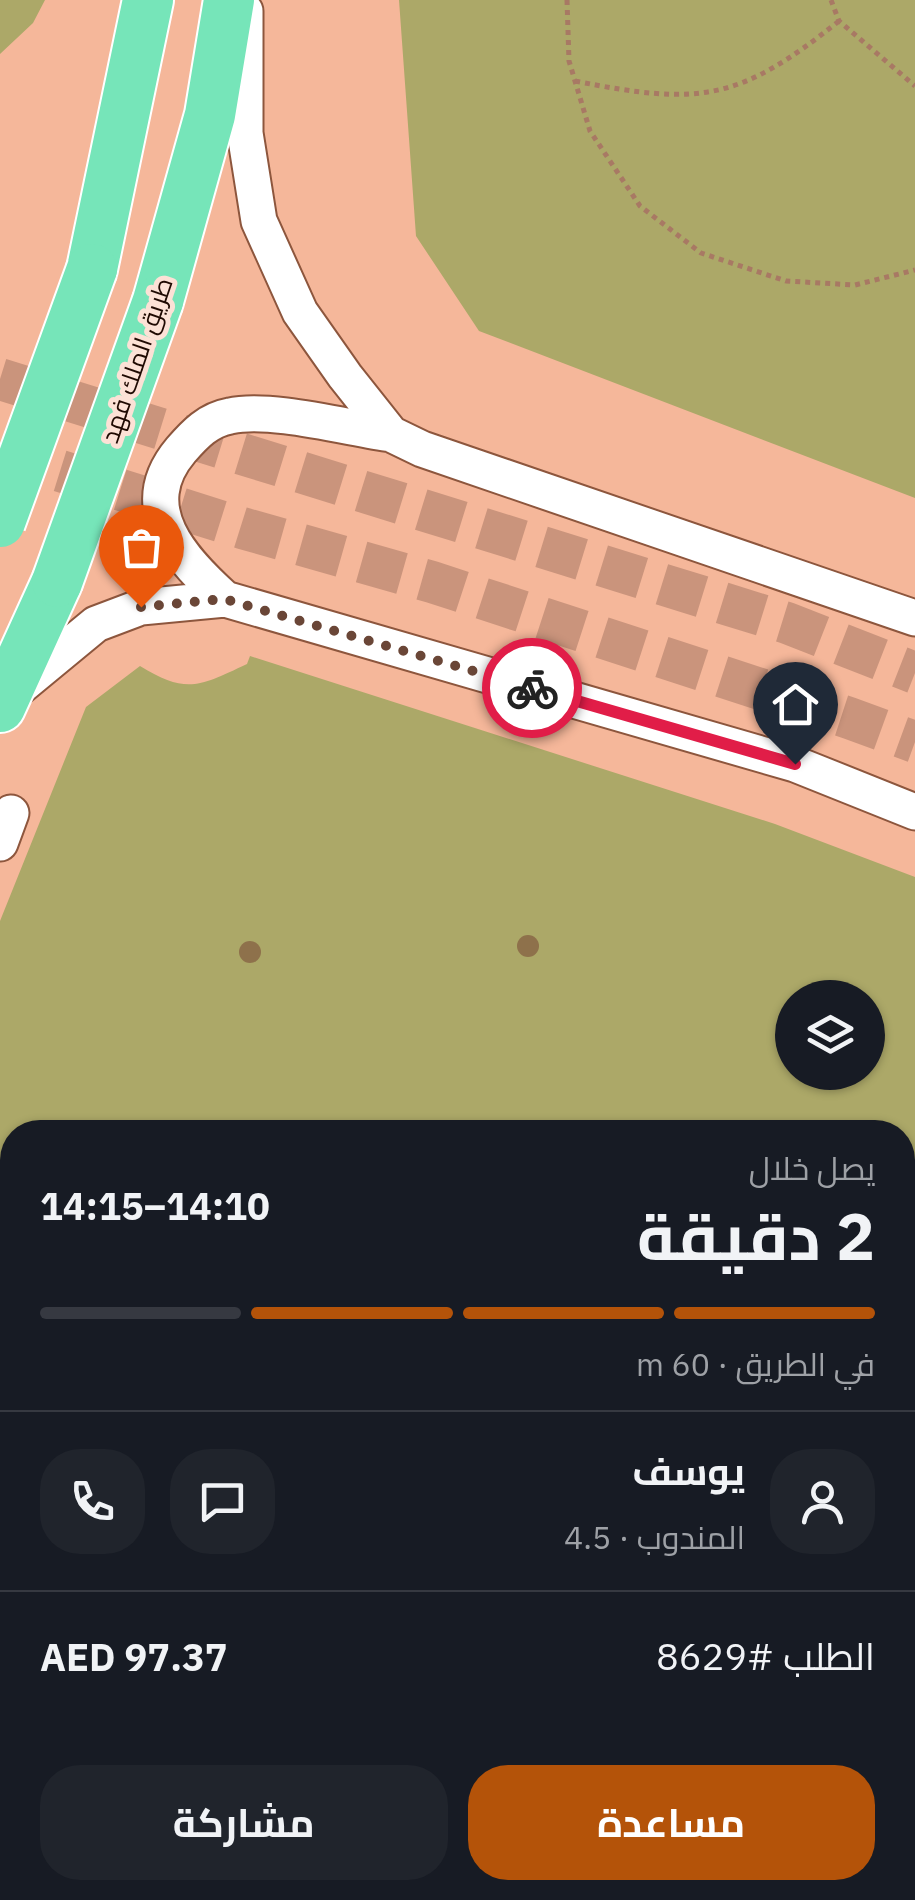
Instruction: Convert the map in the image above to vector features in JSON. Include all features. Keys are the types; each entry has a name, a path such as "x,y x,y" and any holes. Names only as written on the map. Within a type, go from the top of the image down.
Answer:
{"highway":[{"path":"0,522 92,269 148,0"},
{"name":"طريق الملك فهد","path":"1,704 58,582 158,300 210,115 229,0"}],"street":[{"path":"246,0 245,133 259,221 300,312 390,434"},
{"path":"224,599 187,564 165,527 160,491 173,460 200,429 230,416 266,415 390,434 422,449 915,618"},
{"path":"1,704 96,624 141,607 224,599 795,764 915,812"}],"path":[{"path":"567,0 569,61 590,131 640,206 702,253 786,280 855,284 915,270"},
{"path":"831,0 839,21 915,86"},
{"path":"575,81 661,95 723,92 764,75 839,21"}],"shaded area":[{"path":"0,0 45,0 33,23 0,54"},
{"path":"399,0 915,0 915,498 479,331 416,236"},
{"path":"250,656 775,824 915,877 915,1120 0,1120 0,921 86,707 140,666 182,684 205,682 247,664"}],"tunnel":[{"path":"0,379 787,623 915,673"},
{"path":"0,452 242,528 432,582 915,742"}],"way so far":[{"path":"141,607 224,599 532,688"}],"route":[{"path":"532,688 795,764"}]}
